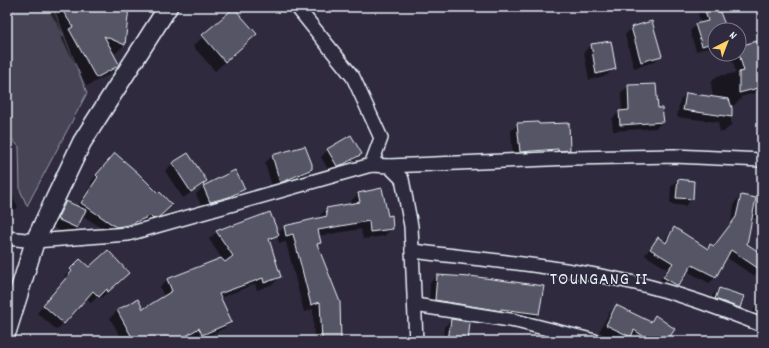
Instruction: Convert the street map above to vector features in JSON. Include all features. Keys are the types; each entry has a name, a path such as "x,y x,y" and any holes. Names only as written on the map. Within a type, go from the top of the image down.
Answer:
{"street":[{"path":"7,331 35,241 82,142 168,7"},
{"path":"297,7 353,77 381,138 371,165"},
{"path":"7,238 35,241 128,234 371,165 389,166 571,158 674,156 762,160"},
{"path":"389,166 402,179 411,226 416,341"},
{"path":"412,251 573,271 636,283 701,302 762,326"},
{"path":"415,305 516,321 595,341"}],"shaded area":[{"path":"15,7 53,7 87,93 27,206 20,190 19,147 7,133 7,24"}],"building":[{"path":"60,7 129,7 125,45 104,36 119,64 118,66 96,78 69,29 73,27"},
{"path":"704,7 718,7 724,22 707,22 707,44 702,46 695,24 708,21"},
{"path":"234,8 257,34 225,62 202,35"},
{"path":"652,21 662,56 641,62 631,27"},
{"path":"611,41 616,69 596,74 591,44"},
{"path":"757,41 762,62 762,87 739,93 739,72 744,71 741,62 747,62 747,44"},
{"path":"656,84 658,108 662,108 664,122 620,125 619,111 629,110 628,85"},
{"path":"686,93 729,99 732,108 732,117 683,110"},
{"path":"538,122 539,124 569,123 570,150 558,151 558,149 520,152 517,123"},
{"path":"351,135 362,154 344,164 337,166 327,149"},
{"path":"305,146 312,164 312,169 280,183 272,155"},
{"path":"115,153 158,193 160,192 172,205 159,217 153,219 150,216 129,225 116,227 81,203 98,177 96,175"},
{"path":"188,153 207,181 191,192 172,163"},
{"path":"235,170 245,189 229,197 210,202 203,186"},
{"path":"678,179 694,181 693,199 676,198"},
{"path":"382,188 388,216 392,215 393,229 370,232 369,221 318,230 321,243 317,244 340,302 341,341 322,341 320,302 311,305 293,234 286,236 284,226 327,216 326,208 360,202 358,193"},
{"path":"741,195 756,198 747,244 762,254 762,271 731,250 716,277 692,265 678,286 663,277 673,263 650,249 658,237 666,243 674,227 708,249 710,244 714,246 736,217"},
{"path":"66,201 86,210 77,228 57,219"},
{"path":"270,212 279,235 269,239 281,277 264,283 263,278 219,294 232,322 202,335 199,328 178,341 134,341 117,310 138,299 143,309 172,291 167,279 221,258 225,262 233,256 216,231"},
{"path":"108,250 129,273 108,292 107,289 99,297 93,291 64,324 43,305 72,271 70,269 80,259 89,267"},
{"path":"437,275 470,276 544,286 539,314 501,309 501,311 435,300"},
{"path":"719,288 744,296 740,308 715,299"},
{"path":"616,305 651,322 655,315 675,329 667,341 651,341 634,330 631,337 606,325"},
{"path":"451,319 470,322 468,341 448,341"}],"district":[{"name":"TOUNGANG II","path":"599,278"}]}
